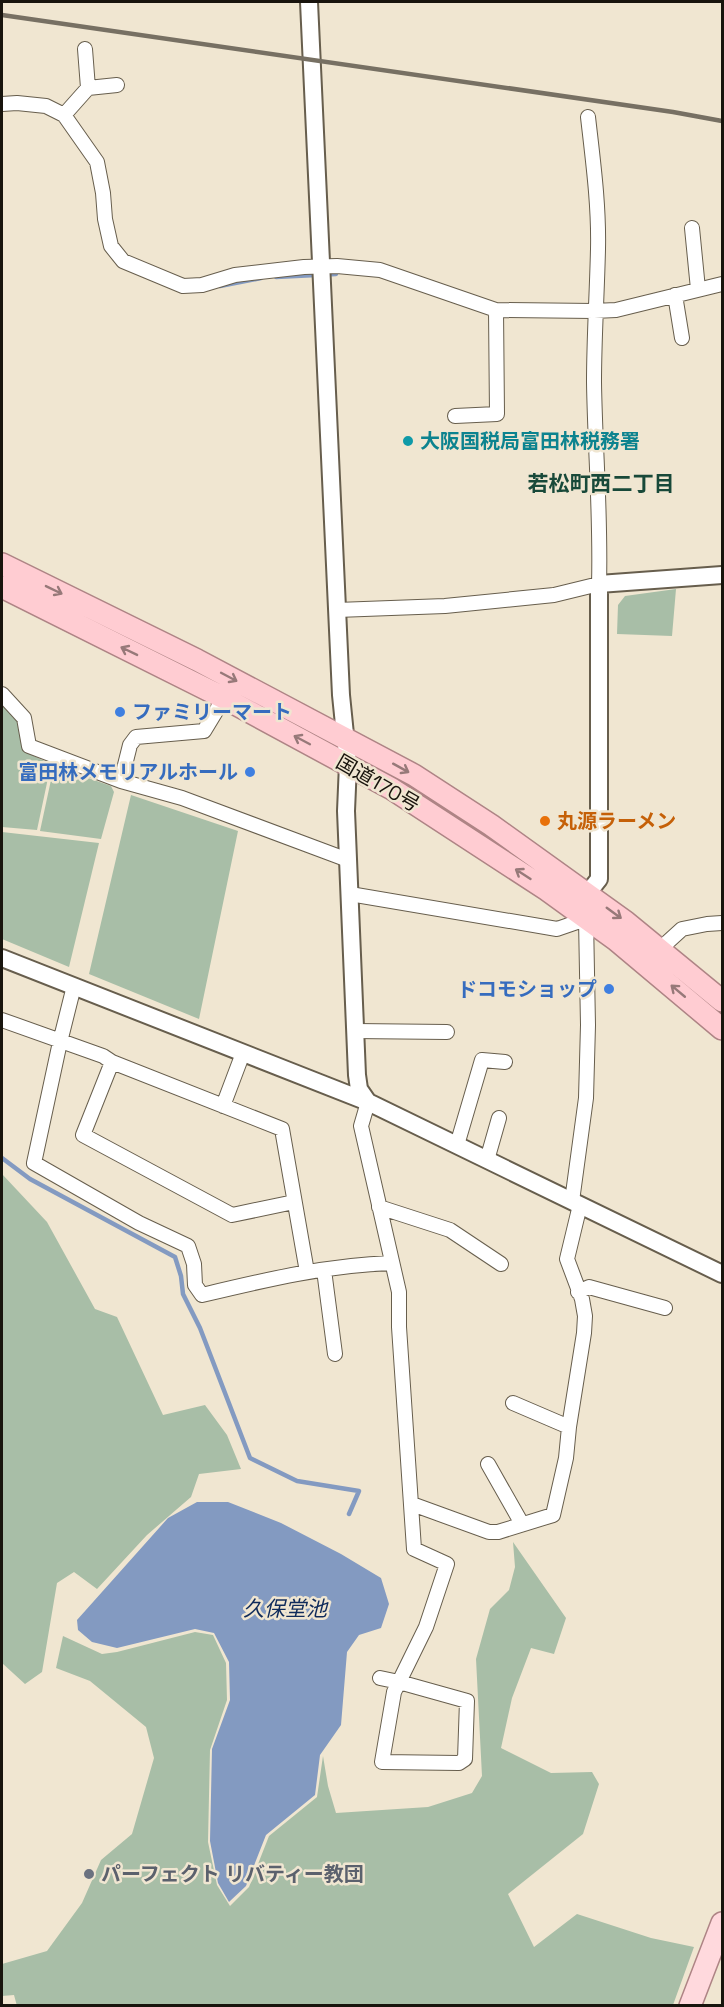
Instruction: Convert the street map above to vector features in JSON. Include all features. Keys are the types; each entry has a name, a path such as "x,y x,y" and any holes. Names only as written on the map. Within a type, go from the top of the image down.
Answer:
{"highway":[{"name":"国道170号","path":"2,564 198,660 414,775 587,894 723,1001"},
{"name":"国道170号","path":"2,587 224,698 348,764 443,821 547,890 656,972 723,1029"}],"main road":[{"path":"690,2006 723,1923"}],"street":[{"path":"309,2 341,695 348,764 346,811 355,1031 359,1089 368,1102"},
{"path":"85,49 88,88"},
{"path":"64,115 88,88 117,85"},
{"path":"2,104 46,106 64,115 97,162 111,246 123,261 183,286 202,285 235,275 337,266 380,270 496,310 595,311 616,310 723,284"},
{"path":"587,894 599,879 600,542 594,385 598,249 597,198 588,117"},
{"path":"692,228 698,289"},
{"path":"675,295 682,338"},
{"path":"455,417 496,414 496,310"},
{"path":"337,610 445,606 554,596 599,584 723,574"},
{"path":"2,694 24,718 29,746 121,781 182,798 348,860"},
{"path":"121,781 130,745 136,736 204,731 224,698"},
{"path":"350,894 558,929 586,919 588,1025 586,1098 576,1203 567,1259 585,1316 566,1458 553,1515 498,1532 489,1532 412,1504"},
{"path":"660,950 682,929 723,923"},
{"path":"2,958 368,1102 723,1274"},
{"path":"74,986 34,1163 139,1223 188,1246 194,1263 195,1285 202,1295 307,1272 392,1263"},
{"path":"2,1020 103,1056 112,1062 282,1129 307,1272"},
{"path":"355,1031 447,1032"},
{"path":"223,1106 243,1053"},
{"path":"457,1145 482,1060 505,1062"},
{"path":"112,1062 83,1135 232,1215 294,1202"},
{"path":"368,1102 361,1126 399,1292 399,1327 414,1549 447,1564 426,1628 399,1682 394,1692 382,1762 459,1763 465,1759 467,1701 399,1682 380,1678"},
{"path":"488,1160 499,1118"},
{"path":"379,1207 450,1230 501,1264"},
{"path":"324,1270 335,1354"},
{"path":"578,1292 589,1287 665,1308"},
{"path":"513,1403 569,1427"},
{"path":"488,1464 522,1524"}],"green space":[{"path":"676,589 672,636 617,634 618,605 625,596"},
{"path":"2,698 22,726 23,751 51,764 37,830 2,827"},
{"path":"54,766 111,786 114,792 101,839 40,831"},
{"path":"131,795 238,831 199,1019 89,974"},
{"path":"2,832 99,843 69,967 2,939"},
{"path":"2,1174 47,1222 95,1309 117,1317 163,1415 205,1405 227,1435 241,1469 199,1474 191,1497 147,1535 97,1589 74,1572 57,1583 42,1672 25,1684 2,1663"},
{"path":"513,1542 566,1618 554,1654 531,1648 512,1698 501,1748 551,1773 592,1772 599,1784 583,1834 508,1894 534,1947 577,1914 651,1938 694,1947 673,2005 17,2006 14,1995 2,1996 2,1964 47,1951 82,1903 101,1860 132,1834 154,1758 146,1727 90,1681 56,1668 63,1636 102,1654 195,1632 213,1635 226,1663 227,1700 210,1750 208,1842 217,1885 230,1906 249,1887 269,1836 317,1797 323,1756 336,1813 428,1807 472,1793 482,1776 476,1659 490,1609 509,1590 515,1567"}],"water":[{"name":"久保堂池","path":"197,1502 228,1502 281,1523 341,1554 381,1578 389,1604 381,1628 359,1635 347,1652 341,1725 320,1755 315,1795 266,1835 246,1886 229,1902 218,1883 210,1841 212,1749 230,1700 229,1662 214,1633 195,1629 117,1648 92,1642 78,1630 77,1620 168,1518"}],"waterway":[{"path":"276,277 336,274"},
{"path":"220,286 261,278"},
{"path":"2,1158 30,1179 175,1257 181,1276 183,1294 200,1328 250,1458 297,1481 359,1491 349,1514"}],"railway":[{"path":"2,15 722,121"}],"place":[{"name":"大阪国税局富田林税務署","path":"408,441"},
{"name":"ファミリーマート","path":"120,712"},
{"name":"富田林メモリアルホール","path":"250,772"},
{"name":"丸源ラーメン","path":"545,821"},
{"name":"ドコモショップ","path":"609,989"},
{"name":"パーフェクト リバティー教団","path":"89,1874"}],"district":[{"name":"若松町西二丁目","path":"601,484"}]}
